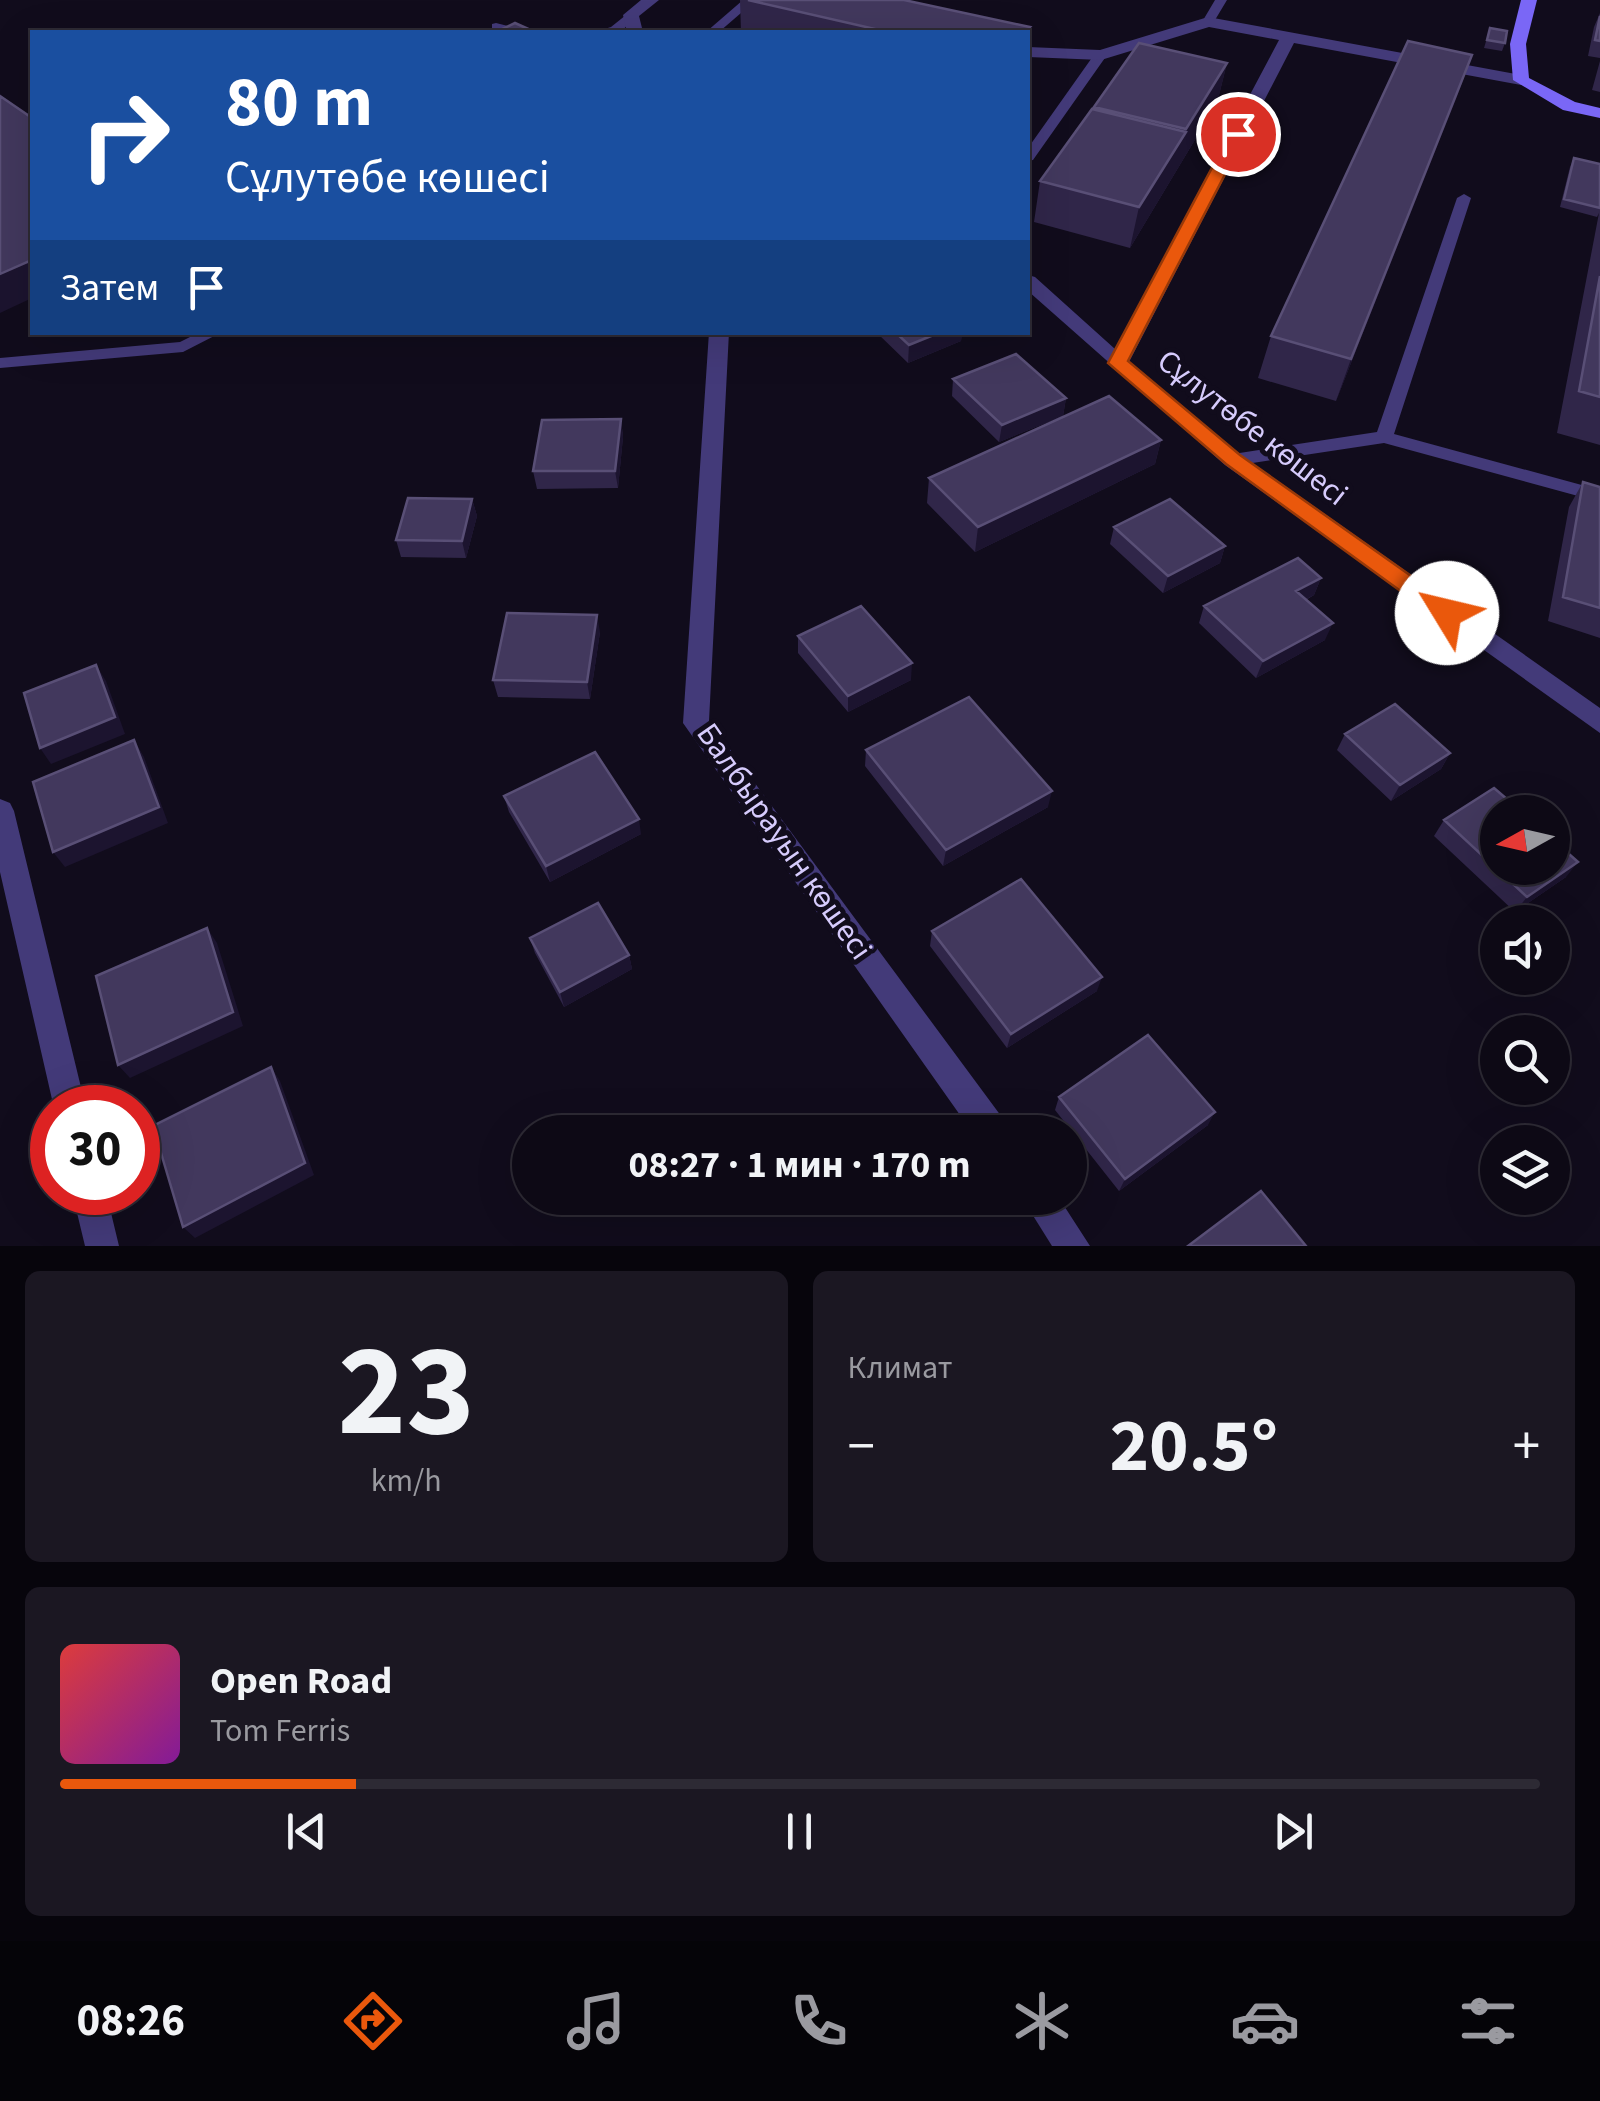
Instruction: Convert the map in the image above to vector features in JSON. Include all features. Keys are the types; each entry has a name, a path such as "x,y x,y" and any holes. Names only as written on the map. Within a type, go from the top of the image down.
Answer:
{"street":[{"path":"634,30 631,15 649,0"},
{"path":"1520,80 1518,44 1529,0"},
{"path":"1030,52 1101,55 1208,22 1520,80 1569,106 1600,113"},
{"name":"Сұлутөбе көшесі","path":"1289,37 1118,363 1233,460 1600,722"},
{"path":"1030,282 1118,363"},
{"name":"Балбырауын көшесі","path":"719,335 696,722 980,1115"},
{"path":"0,810 65,1085"},
{"path":"95,1215 102,1246"},
{"path":"1051,1215 1074,1246"}],"lane":[{"path":"714,30 750,0"},
{"path":"1208,22 1221,0"},
{"path":"616,30 631,15"},
{"path":"496,27 508,30"},
{"path":"1030,154 1101,55"},
{"path":"1384,437 1464,198"},
{"path":"0,363 184,347 208,335"},
{"path":"1233,460 1384,437 1600,496"}],"building":[{"path":"748,0 904,0 1030,27 1027,30 879,30"},
{"path":"515,23 531,30 500,30"},
{"path":"1490,28 1507,31 1505,43 1487,40"},
{"path":"1408,41 1472,55 1351,359 1271,336"},
{"path":"1139,43 1227,63 1186,129 1094,107"},
{"path":"0,96 30,117 30,261 0,274"},
{"path":"1092,109 1186,132 1139,207 1040,181"},
{"path":"1574,158 1600,164 1600,208 1564,199"},
{"path":"1600,276 1600,397 1579,391"},
{"path":"898,335 934,335 909,345"},
{"path":"1016,354 1066,398 1002,425 953,379"},
{"path":"1109,396 1161,440 978,527 929,478"},
{"path":"621,419 615,471 533,471 542,420"},
{"path":"1583,482 1600,487 1600,608 1563,597"},
{"path":"408,498 472,499 462,541 396,540"},
{"path":"1170,499 1225,546 1168,576 1114,527"},
{"path":"1298,558 1321,578 1296,591 1333,623 1263,661 1204,606"},
{"path":"861,606 912,663 848,696 798,636"},
{"path":"507,613 597,615 587,682 493,680"},
{"path":"96,665 115,717 40,748 24,693"},
{"path":"969,697 1052,791 946,850 866,750"},
{"path":"1395,704 1450,753 1400,785 1345,734"},
{"path":"134,740 159,807 53,852 33,782"},
{"path":"595,752 639,819 546,866 504,796"},
{"path":"1494,788 1502,795 1483,795"},
{"path":"1480,797 1480,853 1444,820"},
{"path":"1021,879 1102,977 1011,1034 932,931"},
{"path":"1514,885 1544,885 1527,897"},
{"path":"598,903 629,955 560,992 530,938"},
{"path":"207,928 233,1012 118,1065 96,976"},
{"path":"1148,1035 1215,1112 1125,1179 1087,1132 1087,1115 1073,1115 1059,1097"},
{"path":"271,1067 305,1163 183,1227 160,1150 160,1122"},
{"path":"1261,1191 1306,1246 1188,1246"}],"route":[{"path":"1238,134 1118,363 1233,460 1447,613"}]}
